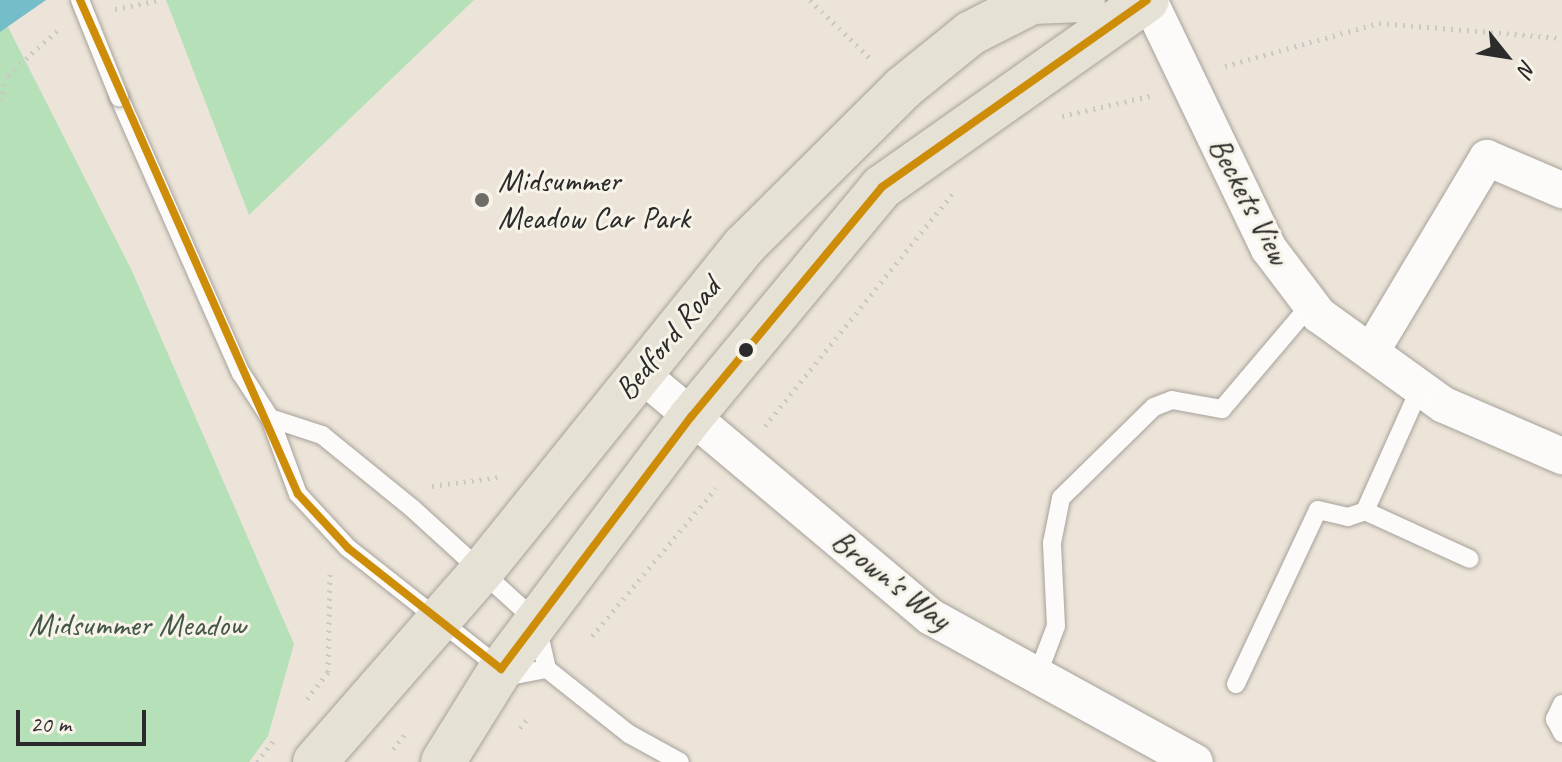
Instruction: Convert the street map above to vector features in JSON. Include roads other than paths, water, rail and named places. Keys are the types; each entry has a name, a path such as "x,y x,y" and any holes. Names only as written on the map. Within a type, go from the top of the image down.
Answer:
{"main road":[{"name":"Bedford Road","path":"315,762 435,621 481,572 744,246 903,88 971,33 1032,2 1083,0"},
{"name":"Bedford Road","path":"443,762 501,669 691,417 882,187 1148,0"}],"street":[{"name":"Beckets View","path":"1148,0 1269,249 1311,304 1420,388 1562,456"},
{"path":"1371,352 1487,158 1562,190"},
{"name":"Brown's Way","path":"640,373 931,617 1195,762"}],"lane":[{"path":"80,0 119,97 241,373 270,418 298,494 435,621 501,669 515,675 547,669"},
{"path":"1037,676 1056,626 1052,543 1061,498 1154,407 1172,400 1222,409 1311,304"},
{"path":"1365,511 1420,388"},
{"path":"270,418 322,435 536,621 547,669 629,734 680,762"},
{"path":"1236,684 1318,510 1348,517 1365,511 1470,559"},
{"path":"1562,704 1555,719 1562,733"}],"water":[{"path":"0,0 46,0 0,32"}],"place":[{"name":"Midsummer Meadow Car Park","path":"482,200"}],"park label":[{"name":"Midsummer Meadow","path":"137,625"}]}
